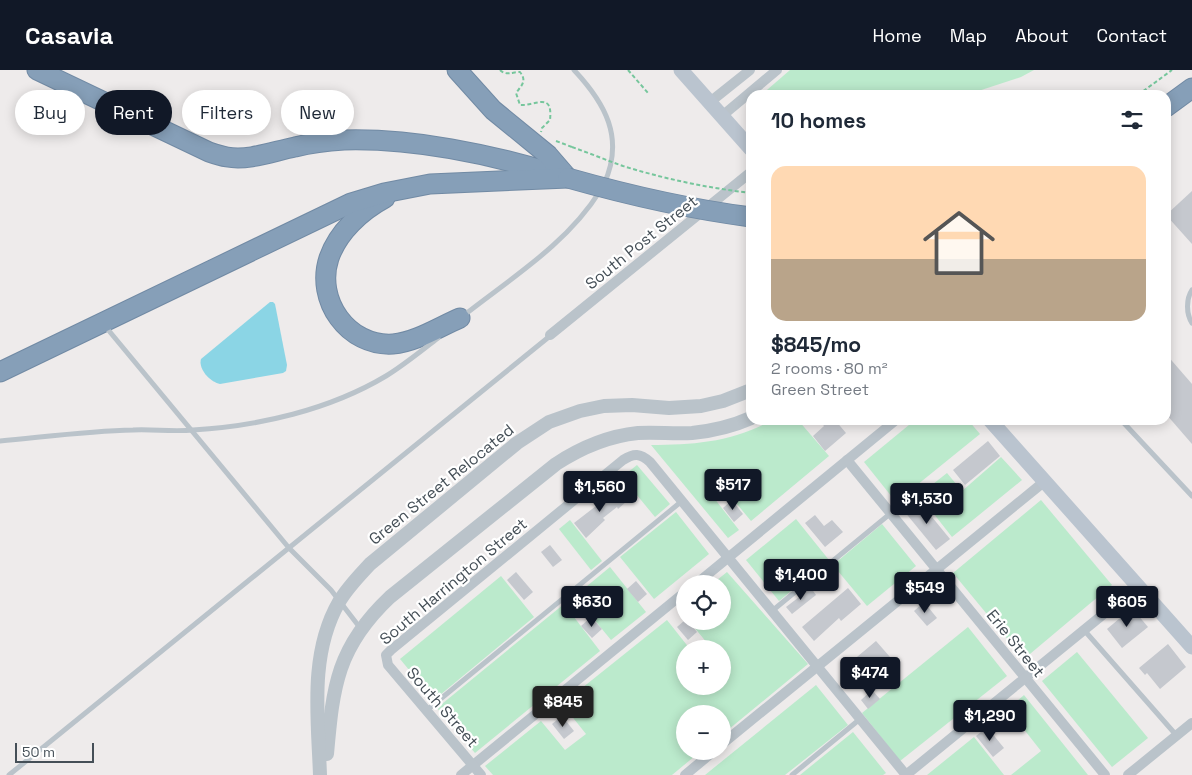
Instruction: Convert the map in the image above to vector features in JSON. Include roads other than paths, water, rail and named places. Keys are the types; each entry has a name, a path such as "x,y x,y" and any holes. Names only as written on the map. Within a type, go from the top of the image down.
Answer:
{"highway":[{"path":"37,70 209,152 229,158 268,153 317,142 388,140 486,156 623,193 688,208 746,216"},
{"path":"457,70 493,110 548,155 568,178"},
{"path":"1171,103 1192,88"},
{"path":"0,372 336,209 368,197 408,188 460,182 568,178"},
{"path":"408,188 384,199 361,215 345,230 330,258 327,271 328,294 332,307 341,321 353,333 383,344 411,340 460,318"}],"main road":[{"path":"681,70 746,143"},
{"path":"995,425 1192,647"}],"street":[{"path":"710,102 750,70"},
{"path":"753,90 777,70"},
{"path":"722,116 746,96"},
{"name":"South Post Street","path":"550,335 746,176"},
{"name":"Green Street Relocated","path":"320,775 318,690 320,661 328,627 339,601 355,580 378,557 521,440 549,422 580,411 604,406 632,405 669,408 701,406 724,401 746,392"},
{"path":"324,775 336,684 349,650 361,630 390,598 574,452 595,442 617,437 639,433 701,432 746,420"},
{"path":"707,575 890,425"},
{"name":"South Harrington Street","path":"386,658 388,652 623,460 635,454 642,456 650,462 682,501"},
{"name":"Erie Street","path":"847,460 1105,775"},
{"path":"731,737 1045,481"},
{"path":"682,501 906,775 1138,586"},
{"path":"461,775 676,599"},
{"name":"South Street","path":"386,658 388,666 481,775"},
{"path":"1128,775 1192,723"},
{"path":"685,775 703,760"}],"lane":[{"path":"0,441 132,430 191,431 233,426 273,419 337,399 376,382 438,338 460,318 562,239 576,224 604,184 612,160 610,123 598,98 574,70"},
{"path":"1192,290 1187,305 1192,323"},
{"path":"103,323 289,548 331,590 361,630"},
{"path":"9,775 550,335"},
{"path":"1126,425 1192,496"},
{"path":"427,710 682,501"},
{"path":"772,611 891,513"},
{"path":"1084,630 1176,736"},
{"path":"792,775 860,719"}],"water":[{"path":"270,302 275,304 287,365 286,371 220,384 212,381 201,367 201,359"}]}
